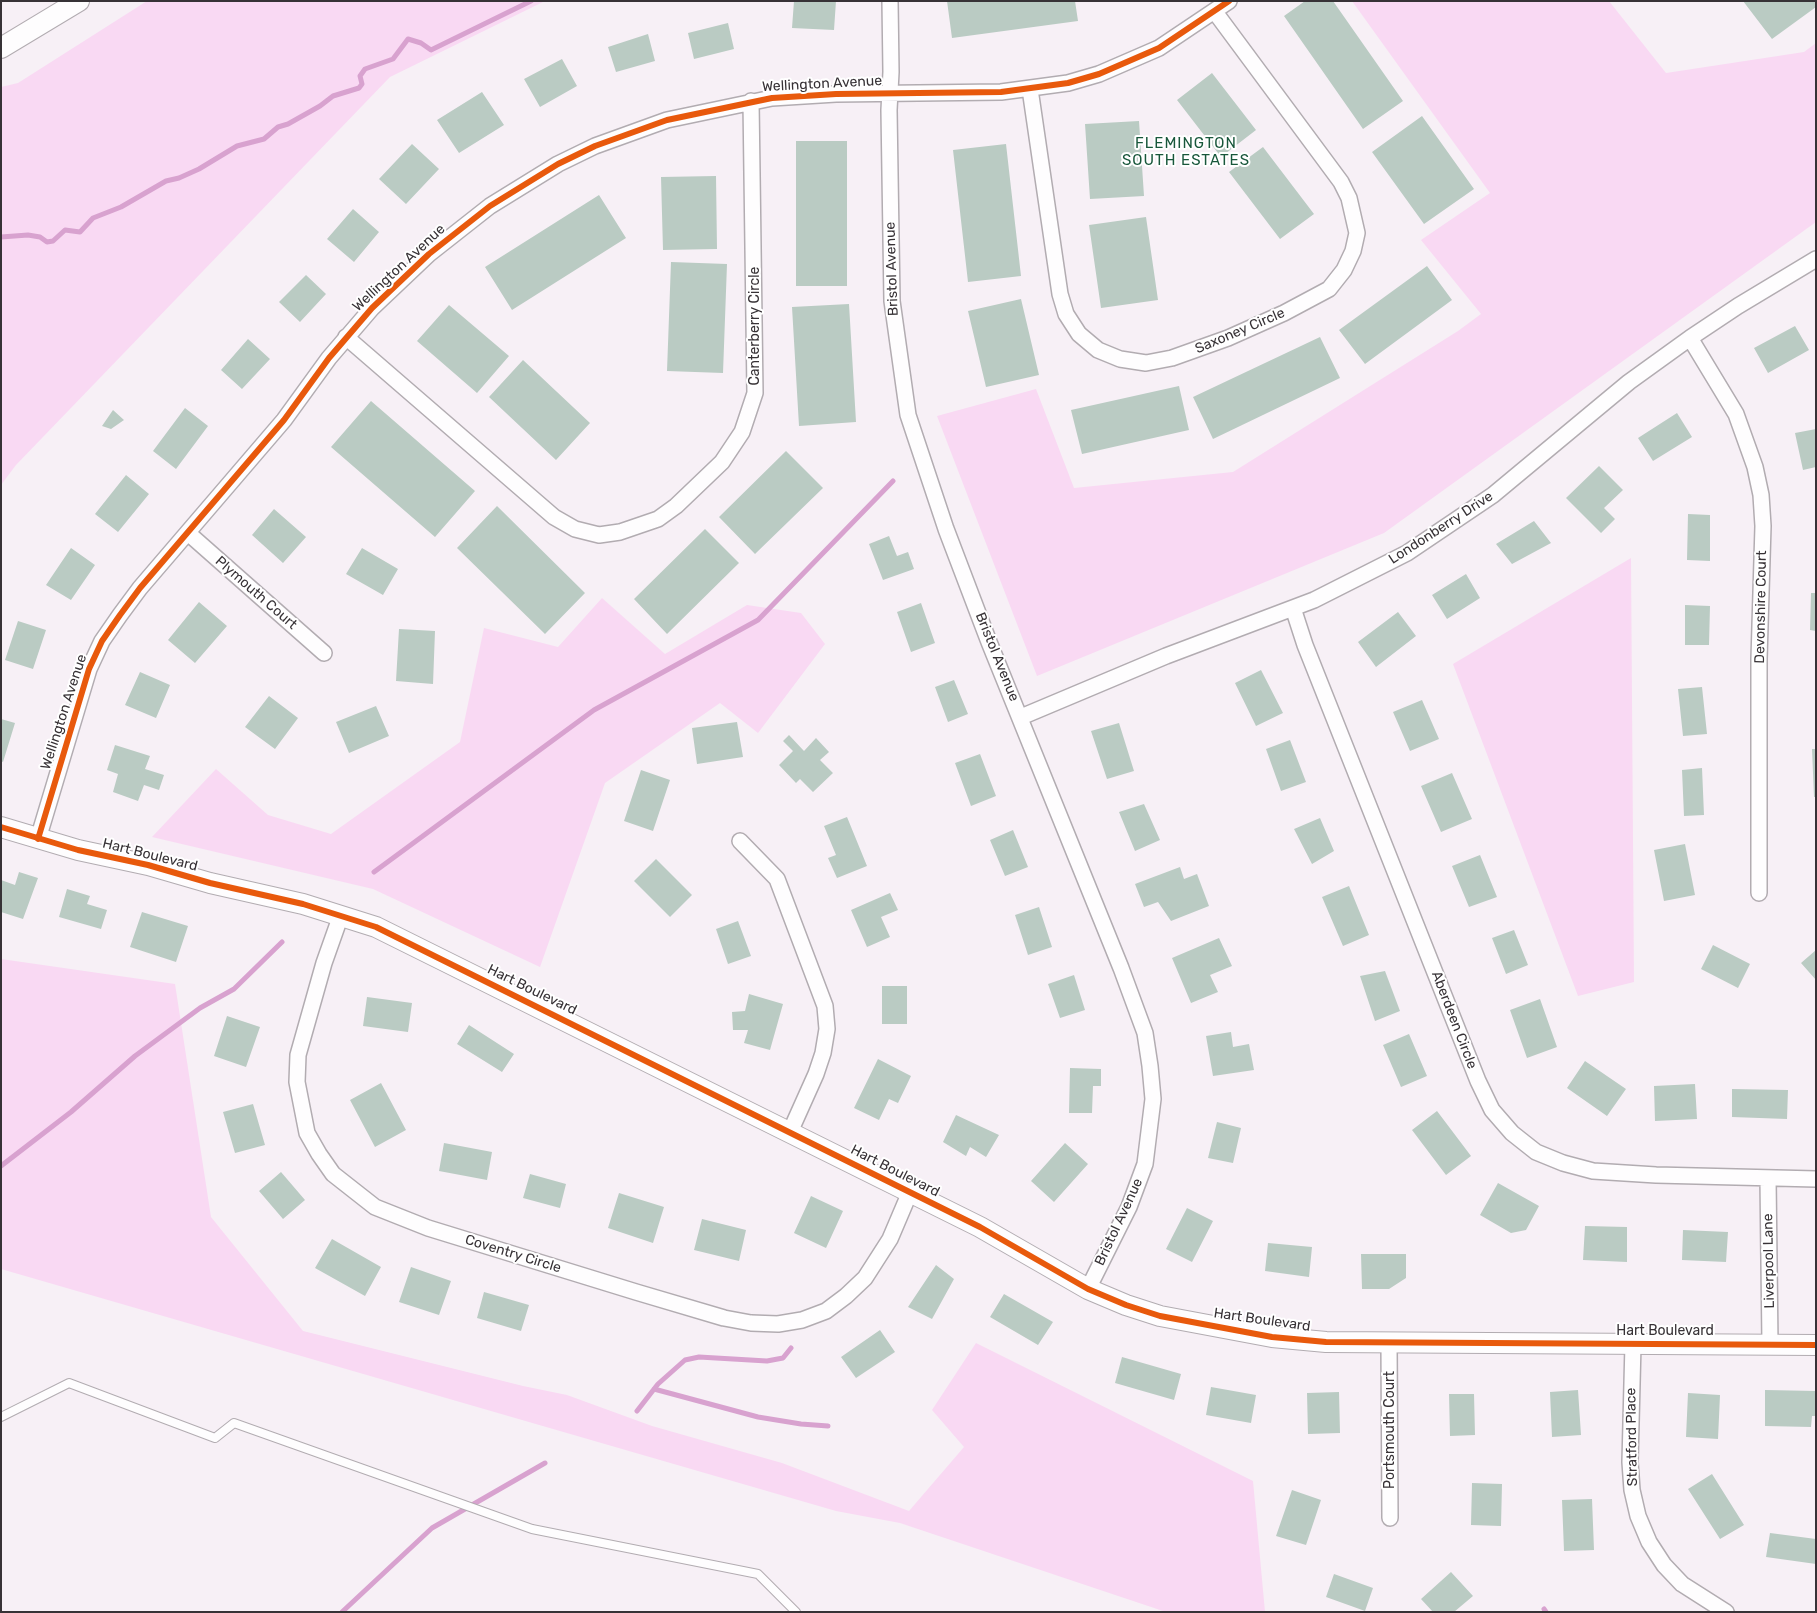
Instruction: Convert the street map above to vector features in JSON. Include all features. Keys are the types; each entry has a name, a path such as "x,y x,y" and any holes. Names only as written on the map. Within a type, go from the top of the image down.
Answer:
{"street":[{"path":"1,48 78,1"},
{"name":"Bristol Avenue","path":"890,1 892,301 908,414 946,529 1145,1033 1153,1100 1146,1164 1129,1208 1088,1289"},
{"name":"Wellington Avenue","path":"38,839 80,694 102,642 140,588 284,420 346,337 372,308 429,254 490,206 558,164 595,146 667,120 751,101 804,96 1001,92 1068,83 1129,62 1159,48 1229,1"},
{"name":"Saxoney Circle","path":"1030,89 1060,294 1066,314 1078,334 1098,350 1120,359 1146,363 1172,358 1228,338 1284,313 1329,289 1344,270 1354,251 1357,233 1349,198 1341,182 1215,12"},
{"name":"Canterberry Circle","path":"346,337 554,517 575,529 599,535 641,526 658,519 676,506 722,462 742,432 755,394 751,101"},
{"name":"Londonberry Drive","path":"1020,717 1166,656 1293,608 1376,570 1436,535 1493,495 1629,382 1690,338 1738,306 1816,259"},
{"name":"Devonshire Court","path":"1690,338 1736,414 1755,467 1761,495 1763,526 1759,659 1759,893"},
{"name":"Plymouth Court","path":"188,533 324,653"},
{"name":"Aberdeen Circle","path":"1293,608 1466,1052 1492,1110 1512,1132 1536,1152 1563,1163 1593,1171 1656,1175 1816,1179"},
{"name":"Hart Boulevard","path":"1,827 78,850 148,864 210,883 303,904 376,926 980,1227 1088,1289 1126,1305 1160,1316 1272,1338 1389,1343 1816,1345"},
{"path":"740,841 777,878 825,1006 827,1029 823,1053 816,1074 790,1132"},
{"name":"Coventry Circle","path":"341,916 298,1055 297,1082 307,1133 319,1154 333,1174 375,1206 428,1228 724,1318 751,1323 778,1324 802,1320 826,1311 865,1278 890,1238 910,1192"},
{"name":"Liverpool Lane","path":"1768,1178 1770,1344"},
{"name":"Portsmouth Court","path":"1389,1343 1390,1518"},
{"name":"Stratford Place","path":"1633,1344 1630,1462 1632,1490 1638,1516 1649,1542 1664,1566 1682,1584 1726,1612"}],"lane":[{"path":"1,1417 69,1383 215,1438 234,1423 532,1529 758,1574 796,1612"}],"shaded area":[{"path":"147,1 545,1 390,77 16,465 1,485 1,87 18,83"},
{"path":"1352,1 1609,1 1666,73 1804,52 1816,43 1816,222 1384,533 1037,676 937,416 1036,389 1074,488 1233,472 1458,331 1481,314 1421,240 1490,193"},
{"path":"1631,558 1634,982 1578,996 1453,664"},
{"path":"602,598 665,654 747,605 801,613 825,644 758,733 720,703 605,783 540,967 373,889 152,837 216,769 268,815 331,834 460,742 484,628 558,647"},
{"path":"1,959 175,984 211,1217 303,1331 523,1386 567,1395 652,1426 782,1463 909,1511 964,1447 932,1410 976,1343 1253,1481 1265,1612 1166,1612 900,1523 836,1511 1,1269"}],"building":[{"path":"794,1 836,1 834,30 792,28"},
{"path":"947,1 1075,1 1078,21 952,38"},
{"path":"1305,1 1333,1 1403,101 1363,129 1284,16"},
{"path":"1743,1 1816,1 1816,7 1772,39"},
{"path":"728,23 734,49 694,59 688,33"},
{"path":"648,34 655,61 616,72 608,47"},
{"path":"562,59 577,86 540,107 524,79"},
{"path":"1212,73 1256,130 1221,157 1177,100"},
{"path":"482,92 504,125 459,153 437,120"},
{"path":"1422,116 1474,189 1424,224 1372,152"},
{"path":"1139,121 1144,196 1090,199 1085,124"},
{"path":"796,141 847,141 847,286 796,286"},
{"path":"412,144 439,169 406,204 379,179"},
{"path":"1006,144 1021,276 968,282 953,150"},
{"path":"1263,147 1314,214 1280,239 1229,172"},
{"path":"716,176 717,249 663,250 661,177"},
{"path":"599,195 626,238 512,310 485,267"},
{"path":"353,209 379,232 354,262 327,239"},
{"path":"1146,217 1158,300 1101,308 1089,225"},
{"path":"671,262 727,264 723,373 667,371"},
{"path":"1427,266 1452,300 1365,364 1339,330"},
{"path":"306,275 326,294 300,322 279,302"},
{"path":"1021,299 1039,375 986,387 968,311"},
{"path":"849,304 856,422 799,426 792,307"},
{"path":"449,305 509,356 477,393 417,341"},
{"path":"1795,326 1809,350 1768,373 1754,348"},
{"path":"1320,337 1340,378 1213,439 1193,397"},
{"path":"248,339 270,359 242,389 221,370"},
{"path":"523,360 590,423 556,460 489,397"},
{"path":"1179,386 1189,430 1082,454 1071,410"},
{"path":"371,401 475,491 435,537 331,447"},
{"path":"185,408 208,426 176,469 153,451"},
{"path":"113,410 124,420 111,429 102,426"},
{"path":"1677,413 1692,437 1653,461 1638,438"},
{"path":"1816,429 1816,467 1803,470 1795,433"},
{"path":"786,451 823,488 755,554 719,517"},
{"path":"1599,466 1623,490 1604,508 1615,519 1601,533 1566,498"},
{"path":"126,475 149,494 118,532 95,514"},
{"path":"497,506 585,593 545,634 457,548"},
{"path":"274,509 306,537 283,563 252,535"},
{"path":"1688,514 1710,515 1710,561 1687,560"},
{"path":"1534,521 1551,543 1512,564 1496,544"},
{"path":"705,529 739,563 667,634 634,599"},
{"path":"889,536 897,556 908,552 914,569 883,580 869,544"},
{"path":"71,548 95,565 71,600 46,585"},
{"path":"362,548 398,569 383,595 346,574"},
{"path":"1466,574 1480,598 1447,619 1432,595"},
{"path":"1811,593 1816,593 1816,631 1810,630"},
{"path":"199,602 227,626 195,663 168,640"},
{"path":"921,603 935,643 911,652 897,612"},
{"path":"1685,605 1710,606 1709,645 1685,645"},
{"path":"1398,612 1416,636 1376,667 1358,642"},
{"path":"18,621 46,630 33,669 5,660"},
{"path":"399,629 435,631 433,684 396,681"},
{"path":"1261,670 1283,713 1256,726 1235,683"},
{"path":"140,672 170,685 156,718 125,705"},
{"path":"954,680 968,714 948,722 935,687"},
{"path":"1702,687 1707,734 1683,736 1678,689"},
{"path":"269,696 298,718 275,749 245,727"},
{"path":"1422,700 1439,739 1410,751 1393,712"},
{"path":"376,706 389,736 349,753 336,722"},
{"path":"1,719 15,723 3,762 1,761"},
{"path":"737,722 743,757 697,764 692,728"},
{"path":"1119,723 1134,771 1107,779 1091,731"},
{"path":"789,735 804,751 816,738 829,752 820,760 833,773 813,792 800,779 796,783 779,765 793,751 783,741"},
{"path":"1290,740 1306,782 1281,791 1266,749"},
{"path":"115,745 150,756 145,769 164,775 159,790 144,785 138,801 113,792 118,774 107,770"},
{"path":"1812,749 1816,749 1816,797 1814,797"},
{"path":"980,754 996,796 971,806 955,763"},
{"path":"1702,768 1704,815 1684,816 1682,770"},
{"path":"641,770 670,780 653,831 624,821"},
{"path":"1452,773 1472,819 1441,832 1421,786"},
{"path":"1144,804 1160,840 1135,851 1119,812"},
{"path":"847,817 867,866 837,878 828,858 836,855 824,826"},
{"path":"1320,818 1334,851 1312,864 1294,829"},
{"path":"1013,830 1028,867 1005,876 990,840"},
{"path":"1685,844 1695,895 1664,901 1654,850"},
{"path":"1480,855 1497,897 1469,907 1452,866"},
{"path":"656,859 692,895 670,917 634,881"},
{"path":"1180,867 1184,879 1197,874 1209,906 1171,921 1158,902 1144,907 1135,884"},
{"path":"19,872 38,878 23,919 1,912 1,880 15,885"},
{"path":"1349,886 1369,935 1343,946 1322,897"},
{"path":"67,889 90,896 87,904 107,910 101,929 59,917"},
{"path":"890,893 898,910 881,917 890,937 867,947 851,910"},
{"path":"1039,907 1052,947 1028,955 1015,915"},
{"path":"142,912 188,926 176,962 130,947"},
{"path":"738,921 751,956 728,964 716,929"},
{"path":"1514,930 1528,965 1506,974 1492,938"},
{"path":"1219,938 1232,966 1210,975 1218,992 1191,1003 1172,958"},
{"path":"1713,945 1750,964 1738,988 1701,969"},
{"path":"1816,950 1816,980 1801,963"},
{"path":"1385,971 1400,1011 1375,1021 1360,976"},
{"path":"1074,975 1085,1010 1060,1018 1048,984"},
{"path":"882,986 907,986 907,1024 882,1024"},
{"path":"749,994 783,1004 770,1050 744,1043 748,1030 733,1030 732,1012 745,1011"},
{"path":"367,997 412,1003 408,1032 363,1026"},
{"path":"1540,999 1557,1047 1527,1058 1510,1010"},
{"path":"227,1016 260,1027 246,1067 214,1056"},
{"path":"469,1025 514,1054 502,1072 457,1044"},
{"path":"1231,1032 1233,1047 1249,1044 1254,1070 1213,1076 1206,1036"},
{"path":"1409,1034 1427,1076 1401,1087 1383,1045"},
{"path":"878,1059 911,1076 898,1103 889,1099 879,1120 854,1108"},
{"path":"1585,1061 1626,1089 1607,1116 1567,1088"},
{"path":"1070,1068 1101,1069 1101,1086 1093,1086 1092,1113 1069,1113"},
{"path":"381,1083 406,1130 375,1147 350,1100"},
{"path":"1695,1084 1697,1119 1655,1121 1654,1086"},
{"path":"1732,1089 1788,1090 1787,1119 1732,1117"},
{"path":"253,1104 265,1145 235,1153 223,1112"},
{"path":"1437,1111 1471,1156 1446,1175 1412,1130"},
{"path":"956,1115 999,1135 986,1157 970,1147 966,1156 943,1142"},
{"path":"1217,1122 1241,1128 1233,1163 1208,1158"},
{"path":"444,1143 492,1152 487,1180 439,1171"},
{"path":"1065,1143 1088,1164 1054,1202 1031,1181"},
{"path":"281,1172 305,1200 283,1219 259,1191"},
{"path":"530,1174 566,1184 560,1208 523,1198"},
{"path":"1498,1183 1539,1206 1526,1230 1511,1233 1480,1215"},
{"path":"619,1193 664,1207 653,1243 608,1228"},
{"path":"811,1196 843,1211 826,1248 794,1233"},
{"path":"1187,1208 1213,1221 1192,1262 1166,1249"},
{"path":"702,1219 746,1230 739,1261 694,1250"},
{"path":"1585,1226 1627,1227 1627,1262 1583,1260"},
{"path":"1683,1230 1728,1232 1726,1262 1682,1260"},
{"path":"332,1239 381,1267 365,1296 315,1268"},
{"path":"1268,1243 1312,1247 1309,1277 1265,1271"},
{"path":"1361,1254 1406,1254 1406,1278 1389,1289 1362,1289"},
{"path":"936,1265 954,1279 932,1319 908,1307"},
{"path":"411,1267 451,1281 439,1315 399,1302"},
{"path":"484,1292 529,1305 521,1331 477,1318"},
{"path":"1004,1294 1053,1322 1038,1345 990,1317"},
{"path":"880,1330 895,1352 856,1378 841,1357"},
{"path":"1122,1357 1181,1374 1174,1400 1115,1383"},
{"path":"1211,1387 1256,1395 1251,1423 1206,1415"},
{"path":"1578,1390 1581,1435 1552,1437 1550,1392"},
{"path":"1765,1390 1816,1391 1816,1416 1812,1416 1811,1427 1765,1426"},
{"path":"1339,1392 1340,1433 1308,1434 1307,1393"},
{"path":"1688,1393 1720,1395 1718,1439 1686,1437"},
{"path":"1449,1394 1474,1394 1475,1435 1450,1436"},
{"path":"1712,1474 1744,1525 1720,1539 1688,1489"},
{"path":"1472,1483 1502,1484 1501,1526 1471,1525"},
{"path":"1292,1490 1321,1500 1306,1545 1276,1536"},
{"path":"1592,1499 1594,1550 1564,1551 1562,1500"},
{"path":"1770,1533 1816,1539 1816,1564 1766,1557"},
{"path":"1451,1572 1473,1596 1454,1612 1433,1612 1421,1599"},
{"path":"1334,1574 1373,1588 1365,1611 1326,1597"}],"waterway":[{"path":"1,237 28,235 40,237 47,242 53,241 65,230 80,232 93,218 121,207 166,181 179,178 199,169 237,146 264,139 278,127 288,124 320,106 333,96 359,88 362,84 360,76 365,69 393,59 408,39 421,43 431,50 531,1"},
{"path":"374,872 594,710 758,620 893,481"},
{"path":"1,1166 71,1112 135,1056 200,1008 234,989 282,942"},
{"path":"637,1411 658,1384 685,1360 699,1357 767,1361 783,1358 791,1348"},
{"path":"654,1389 758,1417 828,1426"},
{"path":"342,1612 432,1528 545,1463"}],"cycle path":[{"path":"38,839 89,669 102,641 120,615 140,588 284,420 329,358 372,308 429,254 490,206 558,164 595,146 667,120 772,98 836,94 1001,92 1068,83 1099,74 1159,48 1229,1"},
{"path":"1,827 78,850 148,865 210,883 303,904 376,927 980,1227 1088,1289 1126,1305 1160,1316 1272,1337 1326,1342 1816,1345"}],"district":[{"name":"FLEMINGTON SOUTH ESTATES","path":"1186,152"}]}
